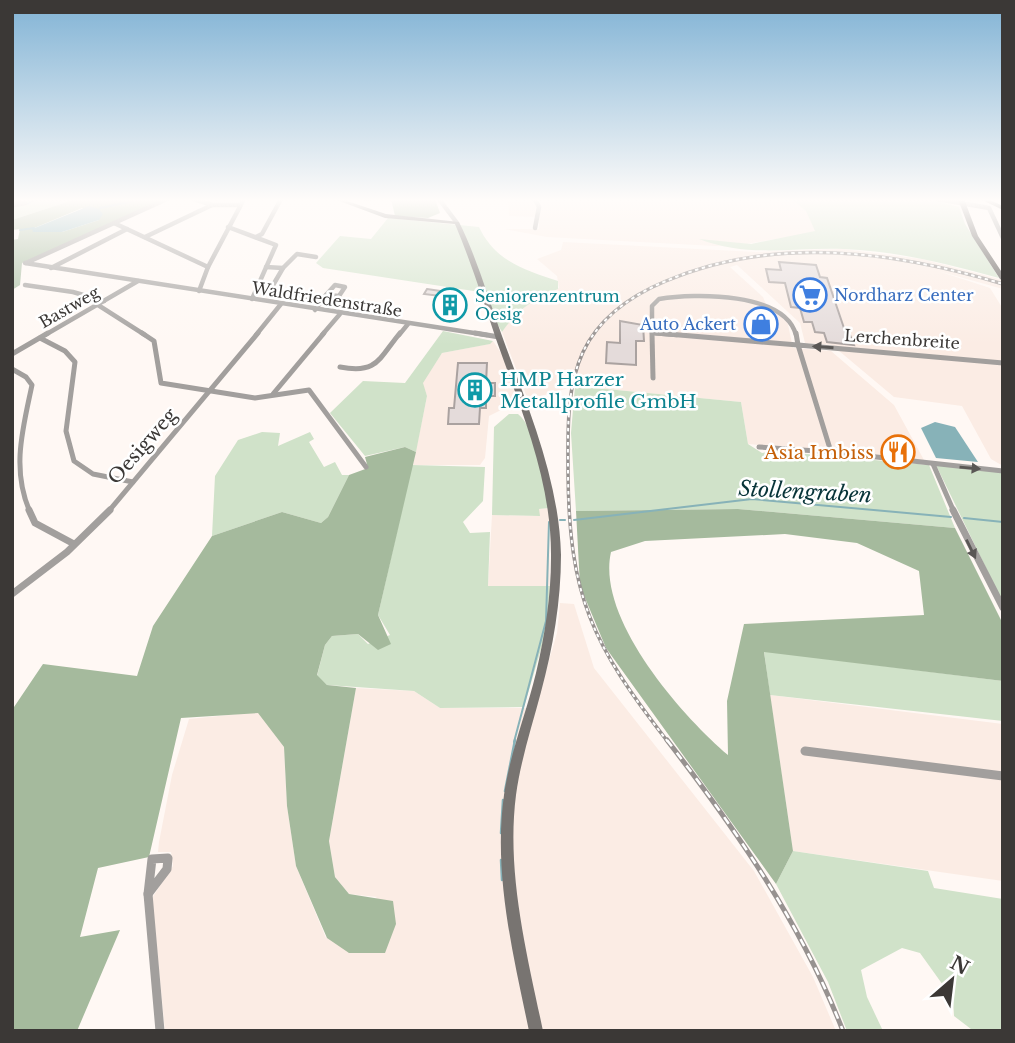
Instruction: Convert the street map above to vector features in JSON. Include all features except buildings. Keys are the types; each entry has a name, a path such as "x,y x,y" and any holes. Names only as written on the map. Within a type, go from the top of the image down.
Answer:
{"main road":[{"path":"982,248 1003,279"}],"street":[{"name":"Waldfriedenstraße","path":"59,248 25,263 499,337"},
{"path":"51,268 91,248"},
{"path":"167,248 208,267"},
{"path":"199,291 218,248"},
{"path":"252,299 275,248"},
{"path":"466,248 543,463 552,505 556,556 554,607 545,657 518,752 510,798 509,856 520,948 536,1031"},
{"path":"316,257 297,254 270,288 270,295 321,302"},
{"path":"265,267 284,268"},
{"name":"Bastweg","path":"12,354 138,281"},
{"path":"25,285 73,292 104,301"},
{"path":"314,310 326,295"},
{"path":"653,378 652,306 663,298 751,302 772,308 786,316 794,326 831,452"},
{"name":"Oesigweg","path":"12,594 74,544 133,482 281,304"},
{"path":"98,305 154,341 161,383 255,398 309,390 366,467"},
{"path":"273,394 340,314"},
{"path":"340,368 362,371 373,365 408,324"},
{"name":"Lerchenbreite","path":"652,333 1003,363"},
{"path":"40,338 65,351 75,362 66,431 75,461 93,474 133,482"},
{"path":"12,369 26,377 32,385 22,427 19,470 29,515 42,528 74,544"},
{"path":"759,447 1003,471"},
{"path":"933,464 967,541 1003,608"},
{"path":"805,751 1003,776"},
{"path":"148,894 160,1031"}],"shaded area":[{"path":"562,248 672,248 756,252 843,249 922,259 1003,280 1003,289 938,271 990,288 1003,309 1003,466 991,459 962,406 894,397 832,345 805,343 800,323 737,265 730,267 763,297 768,309 787,320 793,348 831,351 894,405 924,460 748,444 741,402 575,386 528,400 502,332 514,314 534,298 559,288 557,276 537,259"},
{"path":"493,341 503,356 519,401 489,416 485,458 480,465 413,465 427,396 422,383 442,353"},
{"path":"549,508 550,586 488,586 492,515 539,516 539,509"},
{"path":"560,603 574,604 594,668 754,871 813,977 836,1031 165,1031 152,898 173,866 171,852 158,852 159,842 172,775 189,719 258,712 284,747 287,806 296,866 326,938 377,897 349,894 335,877 329,841 356,688 414,691 440,708 535,708 557,633"},
{"path":"770,695 1003,724 1003,881 793,851"}],"green space":[{"path":"12,248 57,248 22,263 20,285 12,290"},
{"path":"330,248 493,248 512,263 558,281 558,289 526,306 502,332 480,292 323,268 316,263"},
{"path":"735,248 980,248 999,278 942,263 883,252"},
{"path":"443,331 493,341 490,344 442,353 423,383 427,396 416,452 405,447 365,456 330,413 363,381 405,383"},
{"path":"575,386 741,402 748,444 762,453 774,451 929,465 955,528 738,509 576,511 571,433"},
{"path":"509,414 518,414 525,421 535,444 549,508 539,509 540,516 492,515 494,427"},
{"path":"262,432 280,433 278,446 310,432 314,439 309,442 324,467 335,462 342,475 349,475 328,517 321,523 282,512 212,536 215,476 238,440"},
{"path":"405,447 416,452 378,615 391,644 378,650 358,634 332,636 325,645 317,675 327,685 356,688 329,841 335,877 349,894 393,901 396,924 385,953 349,953 327,938 296,866 287,806 284,747 258,713 181,718 149,857 98,868 80,937 120,930 77,1031 12,1031 12,710 43,664 137,676 153,626 212,536 282,512 321,523 328,517 349,475 368,468 365,457"},
{"path":"412,465 485,467 483,501 463,522 470,533 490,532 488,586 550,586 546,632 524,707 440,708 414,691 327,685 317,676 325,645 332,636 358,634 368,644 390,635 378,615"},
{"path":"936,465 1003,472 1003,603"},
{"path":"738,509 955,528 1003,624 1003,681 764,652 793,851 776,884 606,648 580,586 576,511","holes":["785,534 857,543 919,571 924,615 744,624 727,701 728,755 688,716 646,663 616,606 610,578 611,552 645,541"]},
{"path":"764,651 1003,681 1003,721 770,695"},
{"path":"793,851 928,871 934,888 1003,899 1003,1031 971,1029 954,1016 953,999 920,953 902,948 861,970 867,997 883,1031 847,1031 828,982 776,884"}],"water":[{"path":"935,422 955,427 978,462 936,458 921,428"}],"waterway":[{"name":"Stollengraben","path":"574,520 752,499 951,517"},
{"name":"Stollengraben","path":"964,518 1003,522"},
{"name":"Stollengraben","path":"560,520 565,520"},
{"name":"Stollengraben","path":"514,742 546,621 549,522"},
{"name":"Stollengraben","path":"505,791 515,740"},
{"name":"Stollengraben","path":"501,833 503,800"},
{"name":"Stollengraben","path":"501,860 502,880"}],"railway":[{"path":"668,742 620,676 603,646 580,587 573,553 569,515 569,410 577,366 598,329 618,309 653,287 707,267 749,257 792,253 877,256 919,263 1003,284"},
{"path":"667,740 766,879 808,953 843,1031"}],"place":[{"name":"Nordharz Center","path":"810,295"},
{"name":"Seniorenzentrum Oesig","path":"450,305"},
{"name":"Auto Ackert","path":"761,324"},
{"name":"HMP Harzer Metallprofile GmbH","path":"475,390"},
{"name":"Asia Imbiss","path":"898,452"}]}
